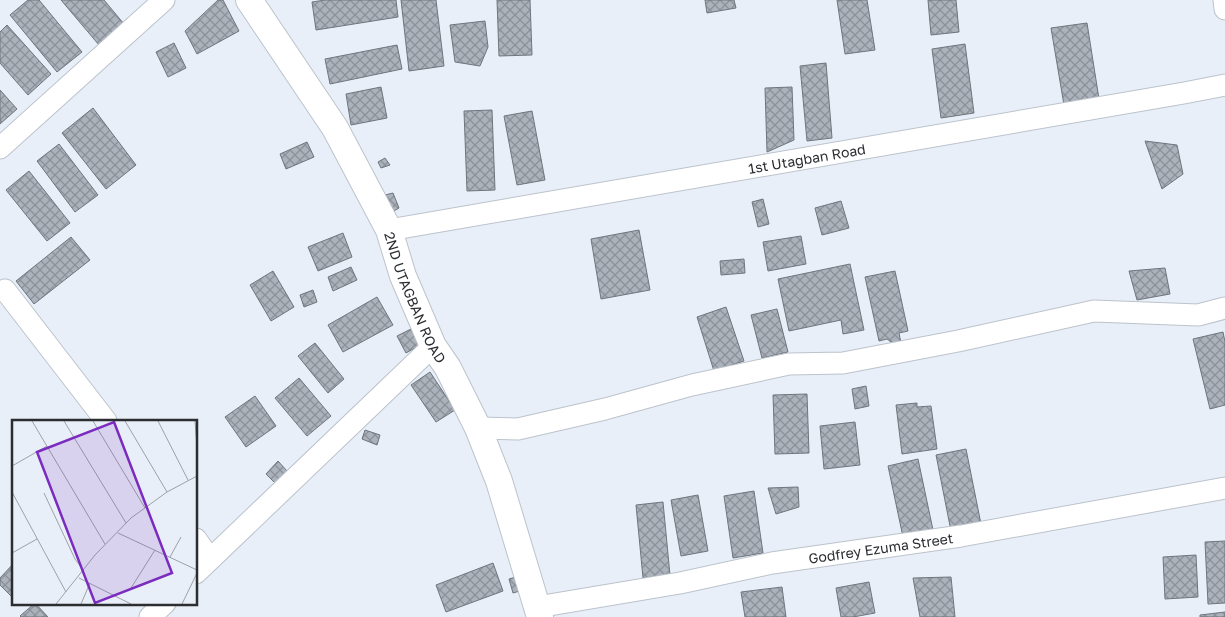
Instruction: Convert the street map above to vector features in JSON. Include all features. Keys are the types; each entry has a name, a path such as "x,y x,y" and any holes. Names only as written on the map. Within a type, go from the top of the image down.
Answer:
{"street":[{"path":"1224,0 1225,9"},
{"name":"2ND UTAGBAN ROAD","path":"255,2 335,128 389,230 403,276 433,346 448,368 478,428 499,481 538,612"},
{"path":"0,148 152,4"},
{"name":"1st Utagban Road","path":"389,230 1174,95 1225,84"},
{"path":"5,290 105,420"},
{"path":"478,428 518,429 605,410 692,385 789,364 843,363 958,341 1094,311 1198,315 1225,308"},
{"path":"198,547 203,566 433,346"},
{"name":"Godfrey Ezuma Street","path":"538,612 772,563 961,536 1225,488"},
{"path":"150,617 164,604"}],"building":[{"path":"28,0 39,0 82,52 57,72 10,15"},
{"path":"61,0 104,0 124,24 99,45"},
{"path":"218,0 223,0 239,31 197,54 185,31"},
{"path":"325,0 396,0 398,17 316,30 312,2"},
{"path":"401,0 436,0 444,66 409,71"},
{"path":"497,0 530,0 532,55 499,56"},
{"path":"705,0 734,0 736,8 707,13"},
{"path":"837,0 867,0 875,50 845,54"},
{"path":"928,0 956,0 959,32 931,35"},
{"path":"485,21 488,47 480,66 455,62 450,25"},
{"path":"1087,23 1099,99 1064,105 1051,28"},
{"path":"7,25 51,74 28,95 0,63 0,32"},
{"path":"174,43 186,68 168,77 156,52"},
{"path":"965,44 974,113 941,118 932,49"},
{"path":"397,45 402,69 330,84 325,59"},
{"path":"826,63 832,138 807,141 800,66"},
{"path":"381,87 387,118 351,125 346,94"},
{"path":"792,87 794,140 767,152 765,88"},
{"path":"0,90 17,109 0,124"},
{"path":"93,108 136,165 106,189 62,133"},
{"path":"492,110 495,190 467,191 464,111"},
{"path":"532,111 545,180 517,185 504,116"},
{"path":"1145,141 1177,145 1183,174 1162,189"},
{"path":"307,142 314,157 286,169 280,154"},
{"path":"59,144 98,195 75,212 37,161"},
{"path":"385,158 390,165 381,168 378,162"},
{"path":"29,171 70,223 47,241 6,190"},
{"path":"393,193 399,208 392,212 385,195"},
{"path":"763,199 769,224 758,227 752,202"},
{"path":"841,201 849,228 822,235 815,208"},
{"path":"639,230 650,290 601,299 591,239"},
{"path":"343,233 352,257 318,271 308,247"},
{"path":"801,236 806,264 768,271 763,242"},
{"path":"71,237 90,260 34,304 16,281"},
{"path":"744,259 745,273 721,275 720,261"},
{"path":"850,264 864,330 843,334 841,320 789,331 778,279"},
{"path":"351,267 357,280 333,291 328,277"},
{"path":"1165,268 1170,294 1137,300 1129,271"},
{"path":"273,271 294,307 271,321 250,285"},
{"path":"895,271 908,331 899,333 901,343 894,344 887,339 879,341 865,277"},
{"path":"313,290 317,302 304,307 300,295"},
{"path":"377,297 393,325 343,352 328,325"},
{"path":"726,307 744,361 714,371 697,317"},
{"path":"777,309 788,352 762,358 751,315"},
{"path":"413,328 422,344 406,353 397,336"},
{"path":"1223,332 1225,342 1225,405 1210,409 1193,339"},
{"path":"315,343 344,379 328,393 298,356"},
{"path":"430,372 455,410 436,422 411,385"},
{"path":"299,378 331,416 307,436 275,398"},
{"path":"866,386 869,406 855,409 852,389"},
{"path":"807,394 809,453 775,454 773,395"},
{"path":"255,396 276,426 246,447 225,417"},
{"path":"917,403 917,407 931,406 937,449 902,454 896,405"},
{"path":"855,422 860,465 824,469 820,426"},
{"path":"365,430 380,435 377,445 362,439"},
{"path":"966,449 981,524 951,531 936,455"},
{"path":"918,459 933,530 903,537 888,466"},
{"path":"278,461 287,471 275,483 266,474"},
{"path":"798,487 799,507 776,514 768,488"},
{"path":"754,491 763,553 733,558 724,496"},
{"path":"698,495 708,551 681,556 671,500"},
{"path":"663,502 670,575 643,578 636,505"},
{"path":"1225,541 1225,603 1208,604 1205,542"},
{"path":"1196,555 1198,597 1165,599 1163,557"},
{"path":"493,563 503,591 446,612 436,585"},
{"path":"12,565 12,597 0,585 0,578"},
{"path":"519,576 523,590 513,593 509,579"},
{"path":"951,577 955,617 920,617 913,578"},
{"path":"869,582 875,613 841,617 836,588"},
{"path":"782,587 786,617 745,617 741,592"},
{"path":"36,604 48,617 21,617"},
{"path":"1225,612 1225,617 1200,617 1200,615"}]}
